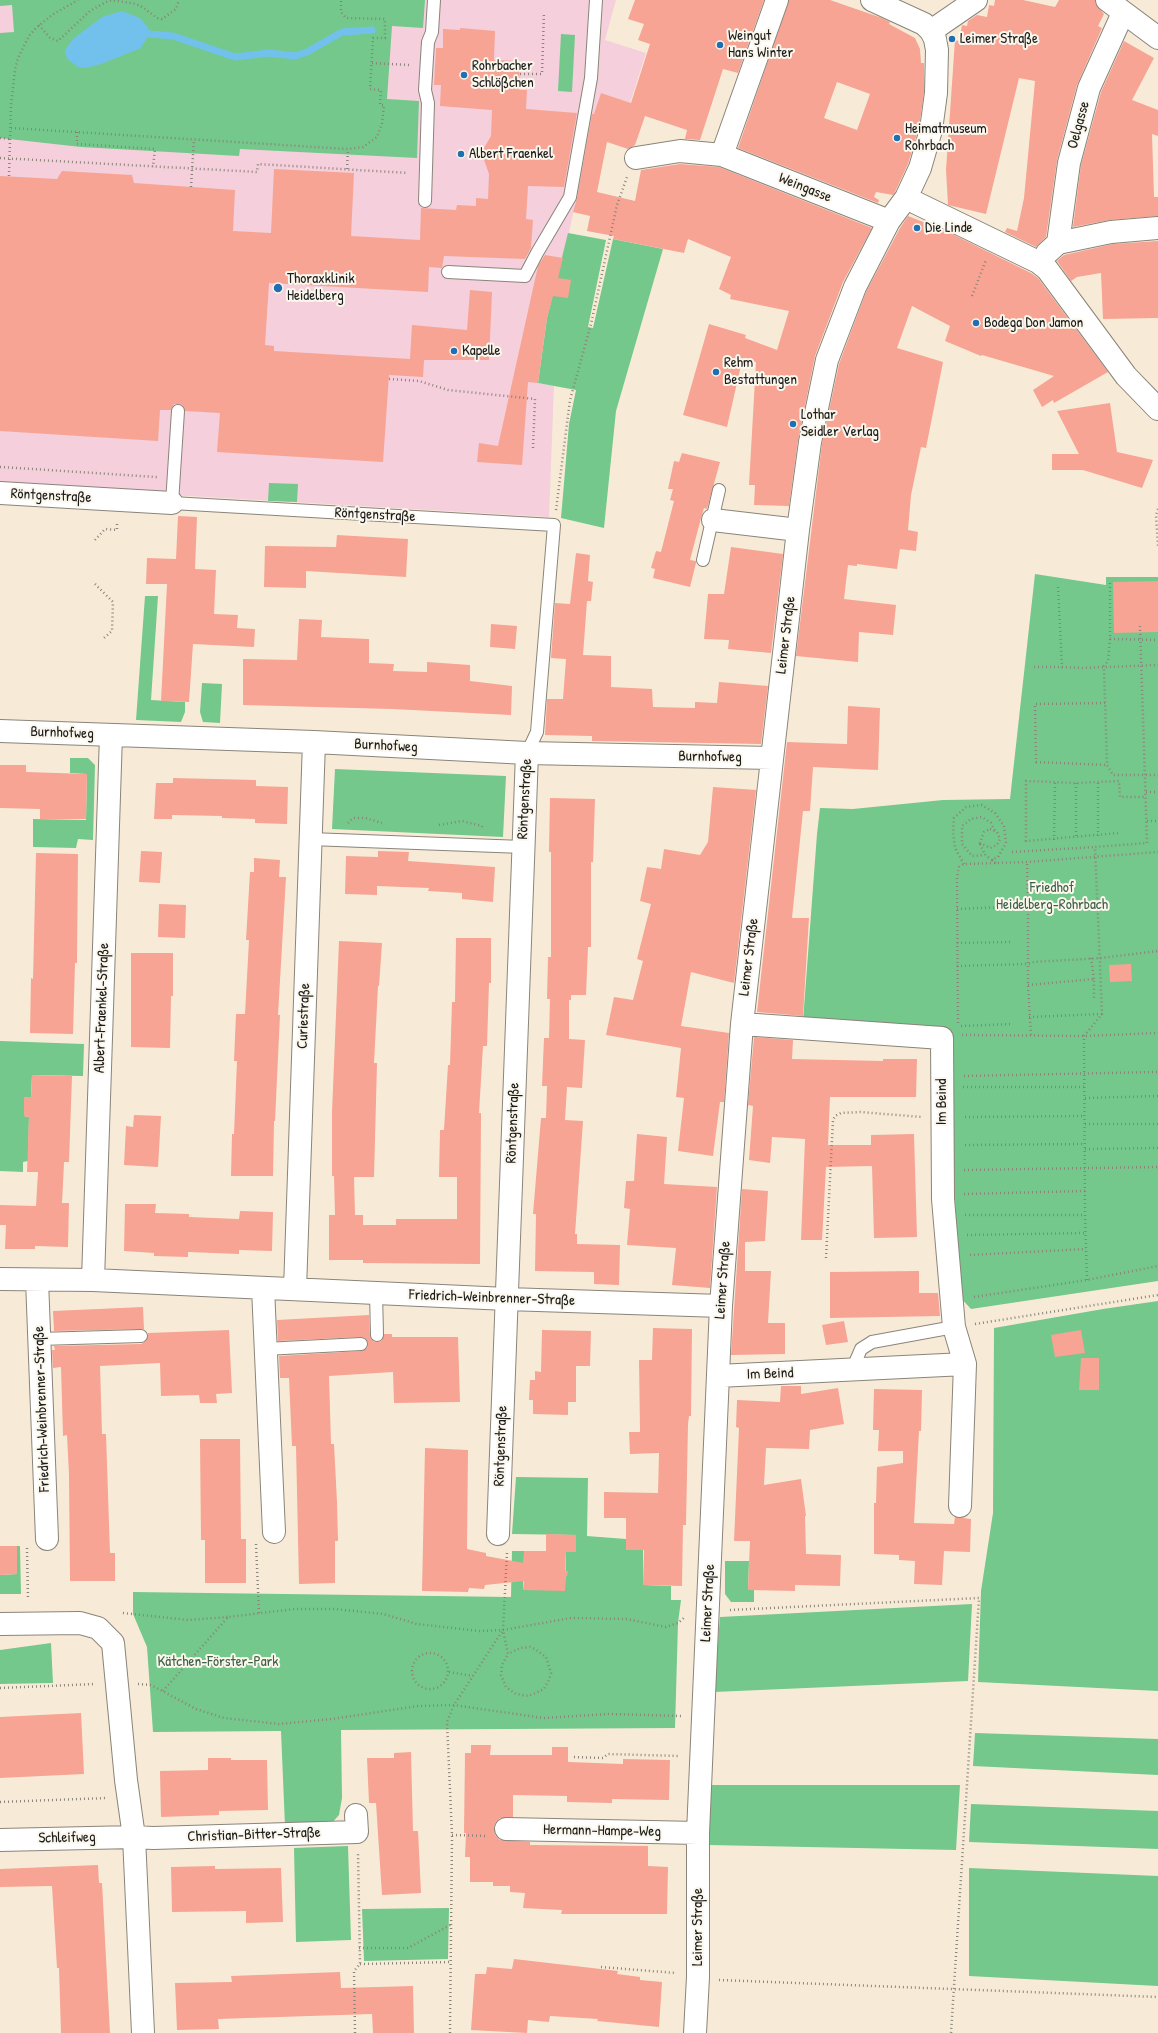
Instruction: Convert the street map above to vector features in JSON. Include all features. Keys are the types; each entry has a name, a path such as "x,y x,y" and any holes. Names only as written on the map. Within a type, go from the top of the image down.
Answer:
{"street":[{"path":"722,155 777,0"},
{"path":"883,3 924,24 931,31 976,0"},
{"path":"1115,7 1158,38"},
{"name":"Oelgasse","path":"1058,243 1069,163 1089,88 1115,7"},
{"name":"Leimer Straße","path":"695,2033 698,1977 698,1833 721,1306 742,1024 798,530 810,442 827,360 855,287 888,221 906,198 920,168 931,130 936,93 937,50 936,39 931,31"},
{"name":"Weingasse","path":"636,158 680,151 722,155 888,221"},
{"path":"906,198 1038,262 1047,269 1126,376 1158,409"},
{"path":"1038,262 1058,243 1111,232 1158,228"},
{"name":"Röntgenstraße","path":"0,493 172,503"},
{"path":"713,520 798,530"},
{"name":"Burnhofweg","path":"0,731 314,742 527,753 772,758"},
{"name":"Albert-Fraenkel-Straße","path":"93,1280 111,735"},
{"name":"Curiestraße","path":"295,1289 314,742"},
{"name":"Röntgenstraße","path":"498,1534 527,753"},
{"path":"742,1024 950,1032"},
{"name":"Im Beind","path":"950,1032 951,1118 943,1199 954,1327 966,1364 960,1506"},
{"name":"Friedrich-Weinbrenner-Straße","path":"0,1279 93,1280 507,1299 721,1306"},
{"name":"Friedrich-Weinbrenner-Straße","path":"37,1280 46,1539"},
{"path":"263,1288 274,1532"},
{"name":"Im Beind","path":"718,1376 966,1364"},
{"path":"0,1637 80,1623"},
{"path":"0,1624 80,1623 98,1628 113,1643 128,1798 134,1837 143,2033"},
{"name":"Christian-Bitter-Straße","path":"134,1837 152,1838 357,1824"},
{"name":"Hermann-Hampe-Weg","path":"506,1830 698,1833"},
{"name":"Schleifweg","path":"0,1840 134,1837"}],"lane":[{"path":"425,201 428,103 425,90 428,42 432,32 434,0"},
{"path":"448,272 526,276 537,253 570,197 591,78 596,0"},
{"path":"172,503 178,411"},
{"path":"704,560 719,490"},
{"name":"Röntgenstraße","path":"172,503 554,525 537,732 527,753"},
{"path":"310,839 523,847"},
{"path":"376,1293 377,1335"},
{"path":"852,1370 861,1349 872,1342 954,1327"},
{"path":"39,1339 141,1336"},
{"path":"265,1349 361,1344"}],"path":[{"path":"8,176 11,139 11,106 16,64 29,36 39,24 78,0"},
{"path":"39,24 50,38 58,41 90,12 109,0 136,4 157,18 162,19 176,9 179,0"},
{"path":"11,128 194,140 359,148 371,143 381,129 384,105 380,105 381,90 370,89 374,38 385,38 385,19 346,18 341,12 341,0"},
{"path":"520,74 542,74 544,13"},
{"path":"372,63 386,64"},
{"path":"77,132 76,144 155,149 154,167"},
{"path":"0,138 11,139"},
{"path":"192,187 194,140"},
{"path":"347,169 348,148"},
{"path":"0,158 257,172 258,164 425,173"},
{"path":"554,525 570,400 590,330 621,191"},
{"path":"972,296 993,241"},
{"path":"389,379 418,381 448,390 535,399 533,448"},
{"path":"0,467 174,478"},
{"path":"1158,509 1156,515 1158,546"},
{"path":"1110,583 1110,639 1108,661 1104,666 1107,765 1113,775 1113,782"},
{"path":"95,584 113,602 112,632 104,638"},
{"path":"1058,587 1062,666"},
{"path":"1012,852 1147,843 1140,626"},
{"path":"1110,639 1158,640"},
{"path":"1034,667 1062,666 1082,668 1158,665"},
{"path":"1105,703 1035,704 1036,762 1107,765"},
{"path":"1113,775 1158,775"},
{"path":"1118,833 1026,842 1026,782 1119,782 1120,797 1146,797"},
{"path":"1054,840 1055,783"},
{"path":"1076,783 1076,838"},
{"path":"1098,783 1098,836"},
{"path":"1146,792 1158,792"},
{"path":"964,864 955,848 953,832 954,818 966,807 982,805 995,813 1004,826 1006,843 998,857 992,860"},
{"path":"980,843 990,848 997,846 1000,839 991,823 982,817 971,819 962,826 962,844 972,856 985,855"},
{"path":"1147,821 1158,821"},
{"path":"995,831 990,829 984,832 980,843 985,855 997,863"},
{"path":"1087,1280 1085,1215 1084,1036 1102,1014 1101,958 1095,847"},
{"path":"957,877 959,867 964,864 1027,862 1158,852"},
{"path":"1027,862 1028,985 1031,1034"},
{"path":"957,909 1028,906"},
{"path":"957,943 1010,942"},
{"path":"957,966 1028,964 1034,962 1101,958 1158,951"},
{"path":"1091,958 1094,979 1094,999"},
{"path":"1028,985 1094,979"},
{"path":"1029,1017 1102,1014"},
{"path":"950,1032 1013,1024"},
{"path":"950,1032 959,1035 1031,1034 1084,1036 1158,1033"},
{"path":"959,1076 1158,1072"},
{"path":"960,1087 1084,1087"},
{"path":"1085,1098 1158,1096"},
{"path":"826,1258 833,1120 835,1116 841,1113 860,1112 951,1118 1084,1116"},
{"path":"1085,1124 1158,1124"},
{"path":"960,1145 1085,1144"},
{"path":"1085,1149 1158,1148"},
{"path":"960,1170 1158,1167"},
{"path":"960,1194 1085,1191"},
{"path":"960,1215 1085,1215"},
{"path":"961,1236 1086,1233"},
{"path":"964,1256 1086,1249"},
{"path":"967,1298 1087,1280 1158,1266"},
{"path":"954,1327 1158,1295"},
{"path":"259,1613 255,1539 274,1532"},
{"path":"498,1534 507,1545 503,1630 508,1654 501,1670 502,1679 510,1691 522,1696 530,1696 544,1689 551,1673 548,1661 542,1653 535,1649 524,1647 516,1649 508,1654"},
{"path":"28,1600 27,1542 46,1539"},
{"path":"123,1613 188,1620 300,1609 359,1610 440,1627 479,1631 503,1630 571,1618 626,1619 666,1627 678,1623 692,1612 979,1598 951,2033"},
{"path":"163,1691 228,1616"},
{"path":"450,2033 452,1962 452,1835 446,1728 449,1715 454,1705 503,1630"},
{"path":"430,1653 444,1658 449,1672 444,1684 430,1690 417,1684 412,1671 417,1658 430,1653"},
{"path":"449,1672 473,1676"},
{"path":"0,1688 118,1683 151,1685 196,1709 224,1718 279,1724 332,1719 418,1706 454,1705 543,1718 610,1714 703,1716"},
{"path":"574,1757 603,1758 608,1754 701,1757"},
{"path":"0,1802 128,1798"},
{"path":"355,2033 354,1971 360,1964 357,1824"},
{"path":"452,1835 505,1837 506,1830"},
{"path":"359,1948 408,1948 452,1924"},
{"path":"360,1964 452,1962"},
{"path":"601,1967 698,1977 710,1980 1158,1997"}],"shaded area":[{"name":"Thoraxklinik Heidelberg","path":"0,0 616,0 605,40 646,53 630,103 601,93 563,258 547,318 538,383 554,386 549,517 0,485"}],"green space":[{"path":"0,0 425,0 423,28 392,26 387,99 419,101 417,158 240,149 239,156 81,147 0,138 0,33 14,32 12,5 0,6"},
{"path":"561,34 575,35 572,92 558,91"},
{"path":"568,233 606,240 588,327 593,328 613,239 663,249 616,411 604,528 561,518 569,424 576,390 538,383 547,318"},
{"path":"269,483 298,484 297,502 268,501"},
{"name":"Friedhof Heidelberg-Rohrbach","path":"1035,574 1106,585 1106,577 1158,577 1158,1281 971,1309 958,1295 950,1030 803,1021 817,834 820,808 853,809 943,800 1010,799"},
{"path":"145,596 158,596 151,700 185,702 185,712 181,722 136,720"},
{"path":"202,683 222,684 220,723 203,722 200,712"},
{"path":"70,758 88,758 95,765 93,840 78,839 76,848 33,847 33,819 86,820 87,774 70,773"},
{"path":"335,769 506,776 503,837 332,829"},
{"path":"0,1041 84,1044 83,1076 32,1075 31,1097 24,1098 24,1116 29,1117 28,1161 23,1162 23,1172 0,1171"},
{"path":"1158,1301 1158,1691 978,1682 981,1591 993,1513 994,1328"},
{"name":"Kätchen-Förster-Park","path":"516,1477 588,1478 587,1536 626,1539 626,1550 643,1550 643,1585 671,1586 671,1600 681,1600 678,1623 675,1728 341,1730 342,1798 339,1815 330,1825 285,1826 281,1731 153,1732 147,1647 133,1614 133,1592 511,1597 512,1551 524,1551 523,1590 565,1590 566,1552 576,1552 576,1535 512,1534"},
{"path":"17,1546 20,1546 21,1594 0,1594 0,1575 17,1574"},
{"path":"725,1561 749,1561 748,1590 754,1590 754,1602 731,1602 725,1594"},
{"path":"972,1604 968,1681 714,1692 720,1617"},
{"path":"51,1643 53,1683 0,1684 0,1650"},
{"path":"975,1733 1158,1739 1158,1775 973,1766"},
{"path":"711,1785 960,1785 956,1850 708,1845"},
{"path":"971,1804 1158,1811 1158,1849 969,1842"},
{"path":"348,1846 351,1940 296,1942 294,1848"},
{"path":"969,1868 1158,1876 1158,1986 969,1976"},
{"path":"449,1908 448,1959 364,1961 362,1909"}],"water":[{"path":"122,11 140,18 148,27 149,34 141,48 101,64 86,68 78,67 67,59 65,50 73,39 102,17"}],"building":[{"path":"635,0 764,0 738,73 723,69 700,140 685,139 687,130 645,116 635,145 628,149 607,142 597,192 635,201 641,170 680,164 719,167 872,228 843,282 815,356 798,440 789,506 754,505 755,485 749,485 756,362 742,361 727,427 683,415 709,324 746,335 745,338 777,350 789,311 730,299 731,295 719,289 731,257 688,239 684,253 613,239 614,236 587,231 590,216 573,212 577,198 592,114 594,114 601,93 631,103 650,44 638,40 644,24 628,19"},
{"path":"789,0 830,0 882,18 890,22 889,24 915,38 920,49 921,63 924,63 924,92 919,127 908,164 893,195 876,192 874,197 879,200 878,203 738,148","holes":["837,82 870,94 857,130 824,118"]},
{"path":"995,0 1023,0 1055,7 1059,0 1095,0 1096,5 1104,14 1098,26 1102,28 1077,85 1057,160 1046,237 1036,247 1005,232 1007,228 1017,231 1024,198 1035,81 1019,78 986,214 948,205 946,170 955,40 959,41 962,25 967,26 968,21 977,15 987,17 989,5 994,6"},
{"path":"460,28 495,31 494,60 520,61 519,90 527,90 526,109 577,113 564,187 528,186 526,219 533,220 531,248 525,259 444,256 442,268 429,267 428,292 269,283 265,345 274,346 274,351 410,359 412,325 467,330 470,290 492,292 489,360 424,360 423,377 389,375 383,462 217,452 220,413 185,411 182,405 179,404 174,404 171,410 160,410 158,441 0,431 0,176 57,179 62,171 132,175 134,183 235,190 233,231 271,233 274,169 354,173 351,236 420,240 421,208 456,210 457,205 476,206 476,198 488,199 489,174 483,157 484,148 491,136 492,110 440,106 441,85 434,85 436,48 443,48 443,29 460,30"},
{"path":"1124,41 1154,58 1132,100 1158,110 1158,136 1152,134 1154,197 1158,197 1158,216 1110,220 1073,227 1081,165 1101,92"},
{"path":"908,216 946,231 1031,273 1038,278 1108,372 1054,403 1053,400 1042,407 1033,390 1054,376 982,355 981,356 945,341 950,326 912,306 897,348 943,362 926,448 921,447 911,495 908,530 918,532 916,551 900,549 897,569 857,564 857,566 848,565 844,599 896,605 893,635 859,632 858,662 796,656 822,444 839,364 866,292"},
{"path":"1158,241 1158,318 1103,319 1101,273 1077,277 1071,281 1057,261 1064,255 1113,244"},
{"path":"545,255 563,258 558,278 571,280 568,298 553,296 547,318 538,383 528,382 522,465 477,462 479,443 498,446 538,266"},
{"path":"1110,403 1117,452 1153,460 1142,488 1083,470 1052,470 1052,454 1079,454 1057,411"},
{"path":"682,453 720,462 707,509 704,508 690,560 696,561 696,563 690,587 653,578 655,569 651,568 656,551 661,552 674,501 670,500 673,489 668,489 674,461 679,462"},
{"path":"178,516 197,517 195,569 216,570 214,614 238,615 237,628 255,629 254,647 193,644 189,702 161,701 167,584 146,584 147,558 176,559"},
{"path":"337,535 408,539 406,577 306,571 306,588 264,587 265,546 336,547"},
{"path":"731,547 783,554 771,653 728,649 729,640 704,639 708,594 724,594"},
{"path":"576,553 590,555 588,581 593,582 591,601 587,601 583,655 611,656 611,687 652,689 653,707 695,708 695,702 717,703 719,682 768,686 761,744 592,741 592,736 545,735 547,699 563,699 566,659 551,658 555,603 570,604"},
{"path":"1158,581 1158,632 1114,633 1113,582"},
{"path":"299,619 322,620 321,637 369,639 369,663 394,664 393,671 427,672 427,662 470,665 470,681 512,686 511,715 392,709 243,705 243,659 297,660"},
{"path":"491,624 517,626 515,649 490,647"},
{"path":"848,706 880,708 878,770 813,767 810,811 803,811 792,918 809,918 803,1016 757,1012 787,742 847,744"},
{"path":"0,765 26,765 26,772 87,774 86,819 40,819 40,809 0,808"},
{"path":"173,778 256,780 256,786 288,787 287,824 255,823 255,819 222,818 222,816 172,815 172,819 154,819 156,783 173,783"},
{"path":"713,787 756,790 734,983 691,972 681,1026 729,1033 724,1102 720,1102 713,1156 678,1151 684,1098 676,1097 681,1048 606,1035 614,997 633,1000 643,961 637,959 651,904 640,901 647,867 661,869 664,849 700,855 708,842"},
{"path":"550,798 595,799 593,862 591,862 591,947 588,947 586,995 571,995 571,1000 569,1000 569,1039 585,1040 582,1088 567,1087 565,1120 583,1121 575,1234 577,1234 577,1244 620,1245 619,1285 594,1284 594,1272 535,1271 536,1214 533,1214 541,1118 546,1118 547,1086 542,1086 544,1038 549,1038 550,999 547,999 548,957 551,957 551,852 549,852"},
{"path":"141,851 162,852 160,883 139,882"},
{"path":"378,851 409,852 408,861 495,867 493,902 462,899 462,893 428,891 429,888 377,886 377,895 345,894 346,856 378,857"},
{"path":"36,853 78,854 77,963 75,963 73,1034 30,1033"},
{"path":"254,858 280,860 279,877 286,877 278,1015 280,1015 274,1121 273,1176 231,1176 237,1061 234,1061 236,1014 245,1014 249,940 246,940 250,872 254,872"},
{"path":"159,904 186,905 185,938 158,937"},
{"path":"456,938 491,938 491,983 489,983 487,1046 483,1046 479,1113 481,1113 480,1264 363,1263 363,1260 329,1260 329,1215 335,1215 334,1176 332,1176 332,1112 339,941 382,943 374,1063 377,1063 374,1177 354,1177 355,1215 363,1215 363,1225 396,1225 396,1219 457,1219 457,1177 439,1177 440,1130 444,1130 448,1065 450,1065 452,1002 455,1002"},
{"path":"131,953 173,953 173,996 171,996 170,1048 131,1047"},
{"path":"1131,964 1132,981 1110,982 1109,965"},
{"path":"754,1037 793,1040 792,1059 883,1061 883,1059 917,1059 916,1097 830,1097 828,1145 871,1145 871,1135 914,1134 917,1237 874,1238 872,1166 826,1167 822,1240 801,1240 805,1139 772,1137 770,1163 749,1160 753,1106 748,1105"},
{"path":"32,1075 72,1076 69,1162 64,1162 62,1203 69,1203 68,1247 35,1246 35,1249 5,1249 6,1225 0,1225 0,1205 36,1206 38,1172 27,1172 29,1117 24,1116 24,1097 31,1097"},
{"path":"134,1115 161,1116 158,1167 124,1165 126,1126 133,1127"},
{"path":"637,1134 667,1137 664,1184 717,1187 710,1288 672,1285 676,1248 627,1245 630,1209 624,1208 626,1181 634,1181"},
{"path":"742,1189 768,1191 765,1241 745,1242 745,1271 771,1271 768,1323 785,1323 785,1354 731,1355"},
{"path":"125,1204 156,1204 155,1213 189,1214 189,1217 239,1219 240,1211 273,1212 272,1251 239,1250 239,1254 188,1252 188,1257 154,1256 154,1253 124,1251"},
{"path":"919,1271 919,1293 938,1293 940,1316 830,1318 830,1272"},
{"path":"143,1307 144,1329 54,1331 53,1311"},
{"path":"369,1315 370,1336 374,1342 381,1341 384,1334 392,1334 392,1337 458,1337 460,1402 394,1403 393,1372 329,1376 331,1444 334,1444 337,1502 338,1541 335,1541 335,1583 299,1584 296,1446 292,1446 289,1378 280,1378 279,1356 361,1351 367,1348 368,1343 365,1338 361,1337 278,1341 277,1320"},
{"path":"844,1321 848,1342 826,1345 822,1325"},
{"path":"653,1328 692,1329 691,1416 689,1416 688,1424 686,1525 683,1525 682,1586 643,1585 644,1550 626,1550 626,1518 604,1518 604,1492 658,1493 659,1453 630,1454 629,1432 640,1432 639,1360 652,1360"},
{"path":"229,1330 232,1393 216,1394 217,1403 200,1403 199,1395 161,1396 160,1363 100,1366 102,1434 106,1434 110,1553 115,1553 115,1581 70,1581 67,1435 63,1436 61,1367 53,1368 52,1350 55,1350 54,1346 141,1344 147,1340 148,1333"},
{"path":"542,1330 591,1331 590,1366 576,1366 576,1402 568,1402 568,1415 533,1414 533,1400 529,1400 530,1380 535,1380 535,1371 541,1372"},
{"path":"1081,1330 1085,1353 1055,1357 1051,1335"},
{"path":"1081,1358 1099,1358 1099,1390 1079,1390"},
{"path":"781,1386 801,1386 801,1394 838,1388 844,1424 810,1430 809,1449 766,1448 764,1485 801,1479 806,1516 806,1554 841,1555 840,1586 795,1585 795,1591 748,1590 750,1541 734,1541 739,1428 736,1427 737,1400 780,1402"},
{"path":"874,1389 922,1390 921,1431 919,1431 914,1523 954,1524 955,1517 971,1519 970,1552 944,1551 942,1585 914,1584 915,1561 899,1560 899,1555 874,1554 874,1503 876,1503 877,1467 903,1463 903,1451 878,1451 879,1430 873,1430"},
{"path":"200,1439 240,1439 241,1539 246,1539 246,1583 205,1583 205,1540 201,1540"},
{"path":"425,1448 468,1450 467,1549 486,1553 486,1556 524,1563 524,1551 546,1551 546,1534 576,1535 576,1552 566,1552 565,1571 568,1571 567,1576 565,1576 565,1591 523,1590 524,1581 485,1585 484,1589 469,1588 468,1592 422,1591"},
{"path":"0,1546 17,1546 17,1574 0,1575"},
{"path":"81,1713 84,1774 0,1778 0,1717"},
{"path":"471,1745 491,1745 490,1755 552,1755 552,1747 568,1747 568,1762 623,1764 623,1759 670,1760 669,1800 612,1799 612,1803 567,1802 567,1796 513,1795 513,1817 500,1818 495,1823 494,1828 495,1835 500,1840 530,1842 530,1845 648,1846 648,1866 668,1867 667,1914 561,1914 562,1910 523,1908 525,1893 510,1892 510,1886 493,1886 493,1882 470,1882 470,1857 465,1857 466,1833 464,1833 465,1753 471,1753"},
{"path":"411,1752 413,1831 418,1831 421,1893 382,1895 376,1803 369,1803 367,1758 394,1758 394,1753"},
{"path":"208,1758 231,1758 231,1760 267,1760 268,1810 219,1811 219,1815 161,1817 160,1771 208,1770"},
{"path":"98,1865 99,1883 102,1883 110,2033 61,2033 59,1968 57,1968 52,1886 0,1887 0,1869"},
{"path":"215,1866 215,1869 281,1868 283,1922 246,1923 246,1911 172,1912 171,1867"},
{"path":"514,1959 618,1971 617,1974 640,1977 640,1980 662,1982 659,2027 597,2021 598,2019 550,2016 549,2022 528,2020 527,2033 471,2030 475,1974 486,1974 487,1967 512,1969"},
{"path":"340,1972 341,1988 413,1986 414,2033 373,2033 372,2014 218,2019 219,2029 177,2030 175,1983 232,1982 231,1976"}],"waterway":[{"path":"149,34 173,36 235,57 269,53 295,56 307,52 342,32 372,30"}],"place":[{"name":"Leimer Straße","path":"952,39"},
{"name":"Weingut Hans Winter","path":"720,45"},
{"name":"Rohrbacher Schlößchen","path":"464,75"},
{"name":"Heimatmuseum Rohrbach","path":"897,138"},
{"name":"Albert Fraenkel","path":"461,154"},
{"name":"Die Linde","path":"917,228"},
{"name":"Thoraxklinik Heidelberg","path":"278,288"},
{"name":"Bodega Don Jamon","path":"976,323"},
{"name":"Kapelle","path":"454,351"},
{"name":"Rehm Bestattungen","path":"716,372"},
{"name":"Lothar Seidler Verlag","path":"793,424"}]}
